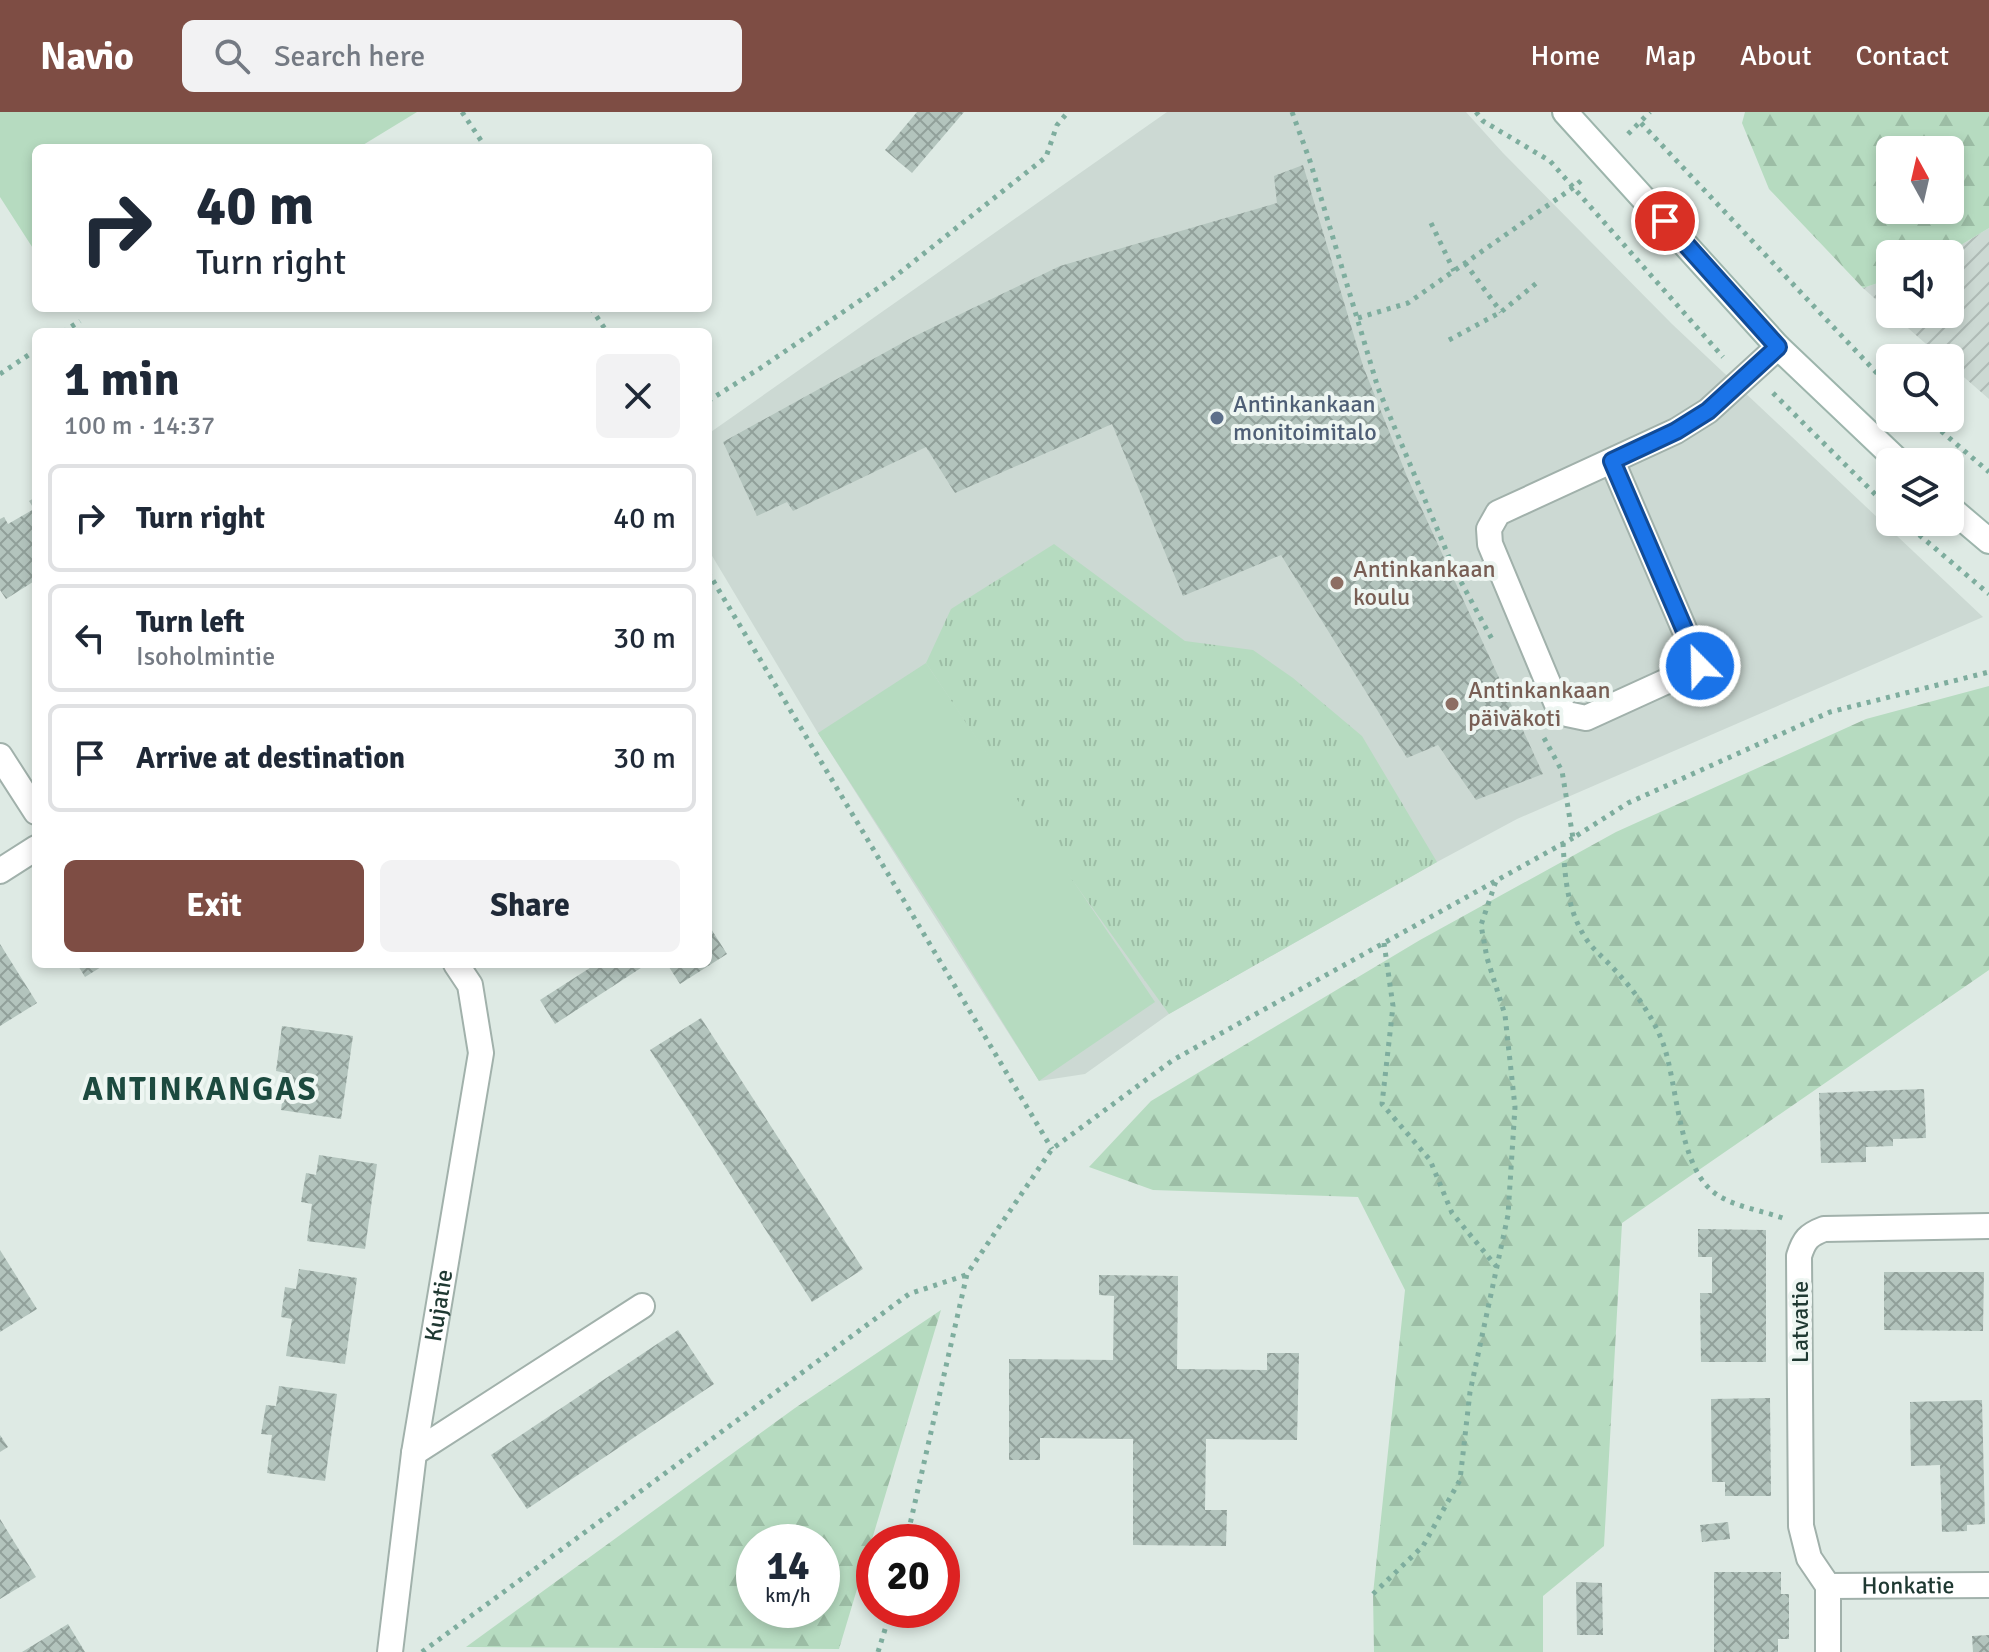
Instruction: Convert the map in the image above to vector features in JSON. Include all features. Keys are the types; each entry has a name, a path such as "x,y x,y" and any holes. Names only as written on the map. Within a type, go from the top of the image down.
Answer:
{"street":[{"path":"1565,112 1778,347 1884,448"},
{"path":"1612,461 1700,666 1586,718 1567,714 1556,702 1490,544 1489,529 1498,513 1676,431 1708,411 1778,347"},
{"path":"1964,520 1989,541"},
{"path":"0,756 32,806"},
{"path":"0,871 32,851"},
{"name":"Kujatie","path":"390,1652 414,1453 481,1053 470,985 459,968"},
{"path":"1810,1234 1824,1229 1843,1228 1989,1226"},
{"name":"Latvatie","path":"1810,1234 1799,1256 1801,1526 1809,1558 1828,1586"},
{"path":"414,1453 642,1306"},
{"name":"Honkatie","path":"1828,1586 1989,1585"},
{"path":"1828,1586 1828,1652"}],"path":[{"path":"462,112 483,144"},
{"path":"712,398 893,278 1046,157 1057,125 1068,112"},
{"path":"1292,112 1310,161 1378,388 1454,569 1497,650"},
{"path":"1476,112 1483,121 1550,161 1723,357 1751,370 1876,495"},
{"path":"1641,123 1876,372"},
{"path":"1358,318 1408,303 1574,187"},
{"path":"1431,223 1454,271"},
{"path":"1465,263 1501,312"},
{"path":"1449,340 1501,312 1539,281"},
{"path":"69,328 80,321"},
{"path":"0,374 32,353"},
{"path":"1942,432 1989,472"},
{"path":"1921,536 1989,594"},
{"path":"712,579 1052,1149"},
{"path":"910,1524 967,1274 1052,1149 1173,1060 1573,838 1628,803 1830,712 1989,672"},
{"path":"1540,731 1562,771 1573,838"},
{"path":"1563,843 1565,888 1588,942 1617,972 1654,1021 1665,1048 1692,1162 1711,1190 1733,1202 1794,1223 1810,1234"},
{"path":"1373,1594 1423,1546 1460,1480 1470,1392 1508,1215 1515,1107 1505,1015 1487,958 1481,925 1497,880"},
{"path":"1384,943 1393,1006 1382,1104 1430,1160 1452,1213 1497,1266"},
{"path":"427,1649 909,1294 967,1274"},
{"path":"878,1652 885,1628"}],"shaded area":[{"name":"Antinkankaan koulu","path":"1167,112 1466,112 1672,324 1876,516 1876,536 1897,536 1983,617 1517,819 1169,1014 1085,1074 1039,1081 818,733 712,556 712,431"},
{"path":"1989,228 1989,399 1964,377 1964,344 1926,344 1908,328 1964,328 1964,243"},
{"path":"1876,284 1876,300 1863,288"}],"green space":[{"path":"0,112 417,112 365,144 32,144 32,247 0,197"},
{"path":"1745,112 1989,112 1989,228 1964,243 1964,240 1876,240 1876,284 1863,288 1769,189 1742,123"},
{"path":"1054,544 1185,641 1253,650 1293,678 1362,736 1437,862 1169,1014 1057,859 926,663 951,609"},
{"path":"926,663 1155,1002 1039,1081 818,733"},
{"path":"1989,686 1989,970 1622,1223 1604,1546 1543,1596 1543,1652 1374,1652 1373,1594 1405,1290 1358,1197 1153,1190 1089,1167 1151,1101 1420,940 1616,832 1866,719"},
{"path":"941,1310 877,1524 856,1524 856,1592 839,1649 466,1647 795,1408"}],"building":[{"path":"917,112 964,112 912,173 885,150"},
{"path":"1303,165 1363,366 1408,479 1543,774 1476,800 1438,745 1407,758 1281,555 1183,596 1112,424 955,493 926,447 793,511 787,502 757,516 723,442 913,337 1060,266 1277,203 1274,176"},
{"path":"32,510 32,583 6,599 0,590 0,519 4,517 8,524"},
{"path":"712,930 727,954 712,964"},
{"path":"0,944 37,1003 0,1026"},
{"path":"79,968 100,968 85,977"},
{"path":"590,968 641,968 555,1024 540,1000"},
{"path":"670,968 705,968 680,984"},
{"path":"701,1018 863,1269 812,1302 650,1050"},
{"path":"282,1026 353,1036 341,1119 281,1110 286,1073 276,1071"},
{"path":"1924,1089 1926,1138 1893,1139 1893,1146 1866,1147 1866,1162 1821,1163 1819,1093"},
{"path":"319,1155 377,1164 365,1249 307,1241 312,1204 301,1202 306,1173 316,1175"},
{"path":"1698,1229 1766,1230 1766,1362 1701,1362 1700,1293 1712,1293 1712,1257 1698,1257"},
{"path":"0,1250 37,1309 0,1332"},
{"path":"299,1269 357,1278 345,1364 286,1356 292,1319 281,1317 285,1287 296,1289"},
{"path":"1884,1272 1984,1272 1983,1331 1884,1330"},
{"path":"1099,1275 1178,1276 1177,1369 1267,1370 1267,1353 1299,1353 1297,1440 1206,1439 1205,1510 1227,1510 1226,1546 1133,1545 1133,1439 1040,1438 1040,1460 1009,1460 1009,1359 1113,1360 1114,1296 1099,1295"},
{"path":"678,1330 714,1384 527,1509 491,1455"},
{"path":"279,1386 337,1394 325,1481 267,1473 272,1435 261,1434 266,1405 276,1406"},
{"path":"1770,1398 1771,1496 1725,1496 1725,1482 1712,1482 1711,1399"},
{"path":"1982,1400 1985,1524 1967,1525 1967,1531 1942,1532 1940,1465 1911,1466 1910,1402"},
{"path":"0,1435 8,1447 0,1452"},
{"path":"0,1519 36,1577 0,1599"},
{"path":"1728,1522 1730,1539 1702,1542 1700,1525"},
{"path":"1714,1572 1781,1572 1781,1594 1789,1594 1789,1639 1778,1639 1778,1652 1714,1652"},
{"path":"1576,1582 1602,1583 1603,1635 1577,1635"},
{"path":"68,1624 85,1652 22,1652"},
{"path":"1989,1635 1989,1652 1973,1652 1972,1636"}],"place":[{"name":"Antinkankaan monitoimitalo","path":"1217,418"},
{"name":"Antinkankaan koulu","path":"1337,583"},
{"name":"Antinkankaan päiväkoti","path":"1452,704"}],"district":[{"name":"ANTINKANGAS","path":"200,1089"}],"route":[{"path":"1665,221 1778,347 1708,411 1676,431 1612,461 1700,666"}]}
